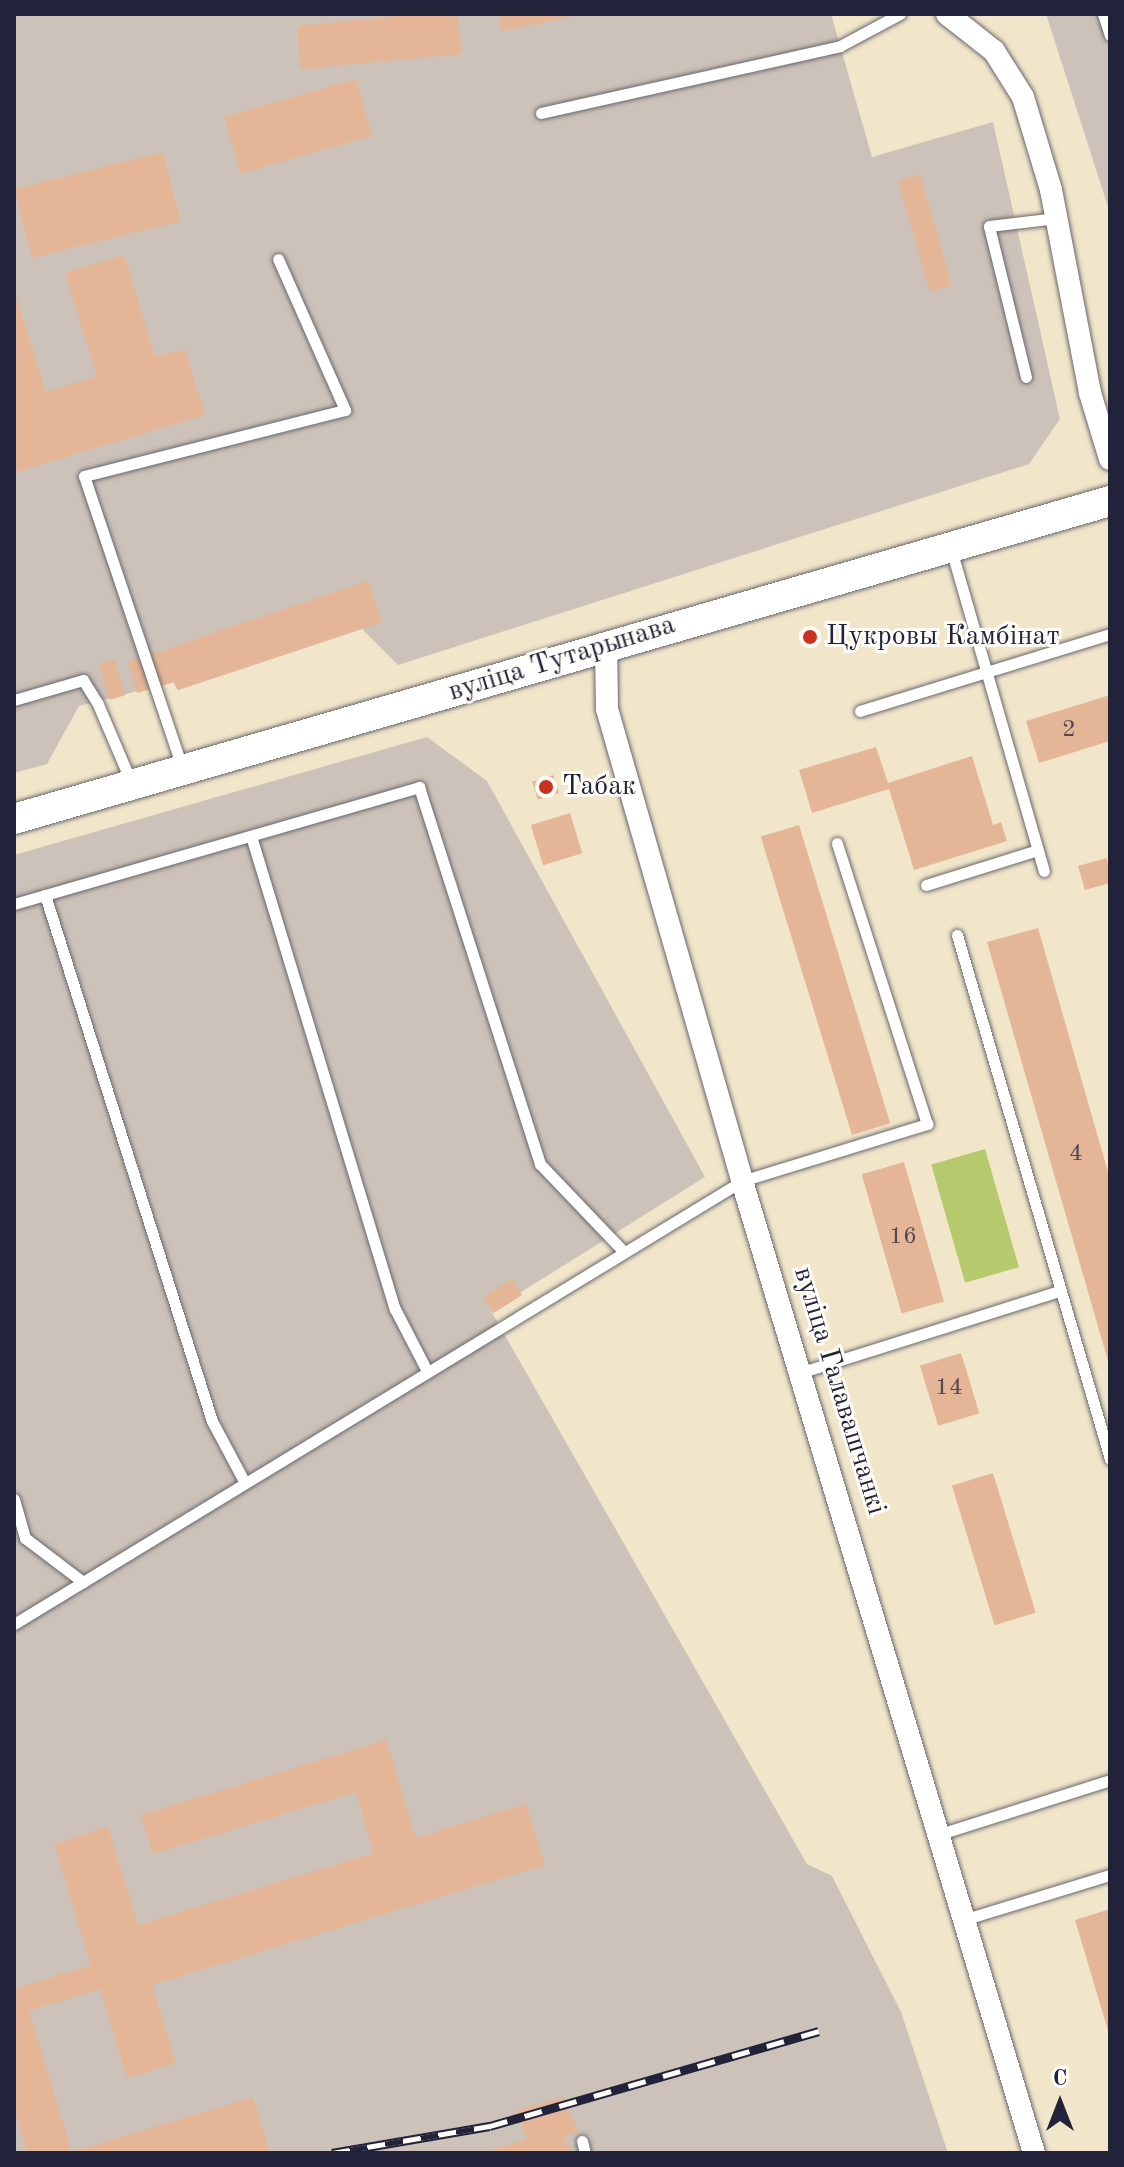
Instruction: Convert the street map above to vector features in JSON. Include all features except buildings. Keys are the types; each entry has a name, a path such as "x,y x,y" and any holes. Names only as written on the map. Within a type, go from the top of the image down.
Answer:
{"street":[{"path":"947,14 994,51 1012,74 1032,122 1057,218 1090,393 1109,453"},
{"name":"вуліца Тутарынава","path":"14,819 606,644 1110,501"},
{"name":"вуліца Галавашчанкі","path":"606,644 607,709 742,1181 802,1372 1034,2153"}],"lane":[{"path":"541,113 840,46 900,14"},
{"path":"1103,14 1110,35"},
{"path":"1026,377 989,226 1057,218"},
{"path":"183,770 84,476 345,410 278,259"},
{"path":"950,547 1044,871"},
{"path":"860,711 1110,634"},
{"path":"14,700 83,680 97,702 132,785"},
{"path":"14,904 419,787 540,1164 623,1251"},
{"path":"251,836 395,1309 427,1371"},
{"path":"14,1624 742,1181 927,1124 837,843"},
{"path":"926,885 1038,850"},
{"path":"45,895 212,1421 245,1483"},
{"path":"957,935 1110,1459"},
{"path":"802,1372 1059,1291"},
{"path":"14,1499 25,1538 83,1582"},
{"path":"940,1834 1110,1780"},
{"path":"966,1919 1110,1875"}],"shaded area":[{"path":"14,14 831,14 872,157 993,122 1060,419 1029,464 398,665 362,629 178,690 173,682 79,706 47,764 14,773"},
{"path":"1046,14 1110,14 1110,213"},
{"path":"427,737 487,781 705,1177 491,1311 807,1864 832,1876 901,2012 948,2153 14,2153 14,855"}],"green space":[{"path":"985,1149 1019,1267 965,1283 931,1164"}],"railway":[{"path":"332,2153 490,2126 819,2031"}],"place":[{"name":"Цукровы Камбінат","path":"810,637"},
{"name":"Табак","path":"546,787"}]}
